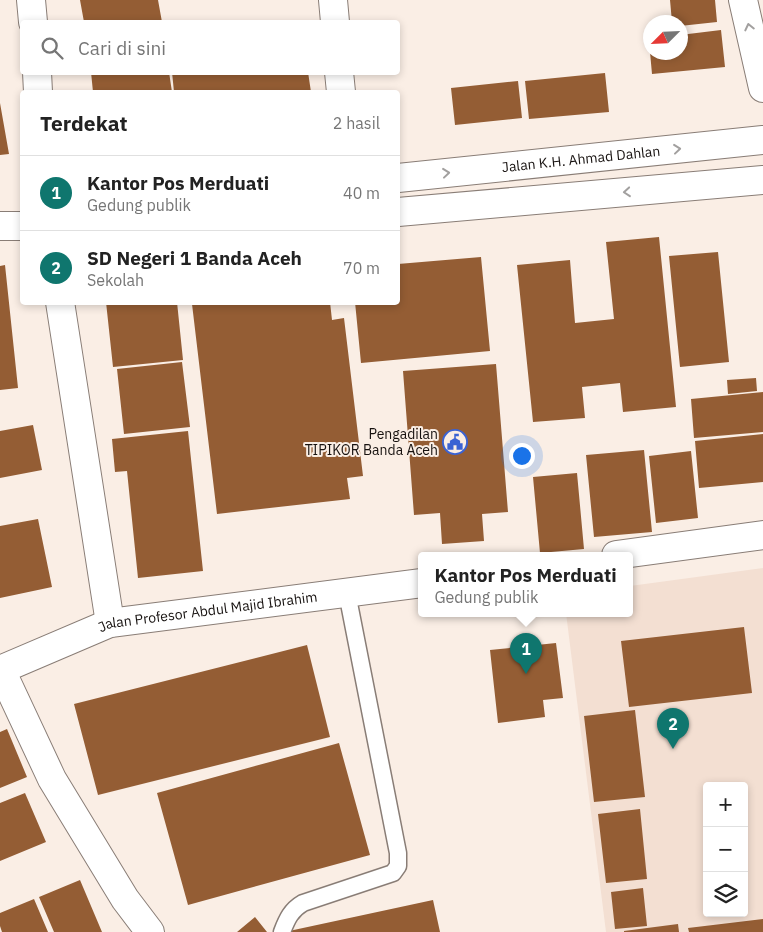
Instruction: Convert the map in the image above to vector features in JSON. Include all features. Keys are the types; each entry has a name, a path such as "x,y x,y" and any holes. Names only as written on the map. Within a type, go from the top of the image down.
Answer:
{"street":[{"path":"32,0 33,20"},
{"path":"333,0 335,20"},
{"path":"743,0 763,88"},
{"path":"37,75 38,90"},
{"path":"340,75 341,90"},
{"name":"Jalan K.H. Ahmad Dahlan","path":"400,178 763,140"},
{"path":"400,212 763,180"},
{"path":"0,226 20,226"},
{"path":"60,305 110,623"},
{"path":"633,553 763,534"},
{"name":"Jalan Profesor Abdul Majid Ibrahim","path":"0,670 110,623 418,584"},
{"path":"0,670 52,779 125,899 150,932"}],"lane":[{"path":"282,932 289,915 303,902 393,873 398,866 398,853 347,593"}],"shaded area":[{"path":"763,568 763,932 606,932 567,617 633,617 633,586"}],"building":[{"path":"80,0 158,0 162,20 84,20"},
{"path":"670,0 715,0 717,22 688,25 688,15 671,15"},
{"path":"721,30 725,67 652,74 651,60 688,60 688,34"},
{"path":"605,73 609,112 529,119 525,81"},
{"path":"91,75 169,75 172,90 93,90"},
{"path":"172,75 308,75 311,90 174,90"},
{"path":"518,81 522,118 455,125 451,88"},
{"path":"0,103 9,154 0,155"},
{"path":"659,237 676,407 623,412 620,383 582,387 585,418 533,422 517,265 570,260 575,323 614,319 606,242"},
{"path":"718,252 729,362 680,367 669,256"},
{"path":"481,257 490,351 361,363 355,305 400,305 400,264"},
{"path":"5,265 18,388 0,390 0,266"},
{"path":"106,305 177,305 183,360 113,367"},
{"path":"192,305 330,305 332,320 344,318 363,476 347,478 350,499 217,514"},
{"path":"182,362 190,427 124,434 117,369"},
{"name":"Pengadilan TIPIKOR Banda Aceh","path":"496,364 508,512 482,514 484,541 442,544 440,513 414,515 403,371"},
{"path":"756,378 757,391 728,394 727,380"},
{"path":"763,392 763,432 694,438 691,399"},
{"path":"33,425 42,470 0,478 0,431"},
{"path":"188,431 203,571 138,578 127,471 115,472 112,439"},
{"path":"763,434 763,482 699,488 695,441"},
{"path":"644,450 652,532 594,537 586,455"},
{"path":"691,451 698,518 656,523 649,456"},
{"path":"577,473 584,549 540,552 533,477"},
{"path":"38,519 52,587 0,598 0,526"},
{"path":"744,627 752,693 629,707 621,641"},
{"path":"556,643 563,698 543,700 545,717 498,723 490,650"},
{"path":"307,645 330,737 98,795 74,704"},
{"path":"635,710 645,797 594,802 584,716"},
{"path":"7,729 27,777 0,788 0,732"},
{"path":"339,743 370,855 188,905 157,793"},
{"path":"25,793 46,842 0,861 0,803"},
{"path":"640,809 647,879 606,883 598,814"},
{"path":"80,880 102,932 54,932 39,897"},
{"path":"643,888 647,926 615,929 611,892"},
{"path":"34,899 48,932 2,932 0,913"},
{"path":"433,900 440,932 289,932 289,931"},
{"path":"255,917 267,932 237,932"},
{"path":"763,919 763,932 689,932 688,928"},
{"path":"678,924 679,932 624,932 624,931"}],"place":[{"name":"Pengadilan TIPIKOR Banda Aceh","path":"455,442"},
{"name":"Kantor Pos Merduati","path":"526,674"},
{"name":"SD Negeri 1 Banda Aceh","path":"673,749"}]}
